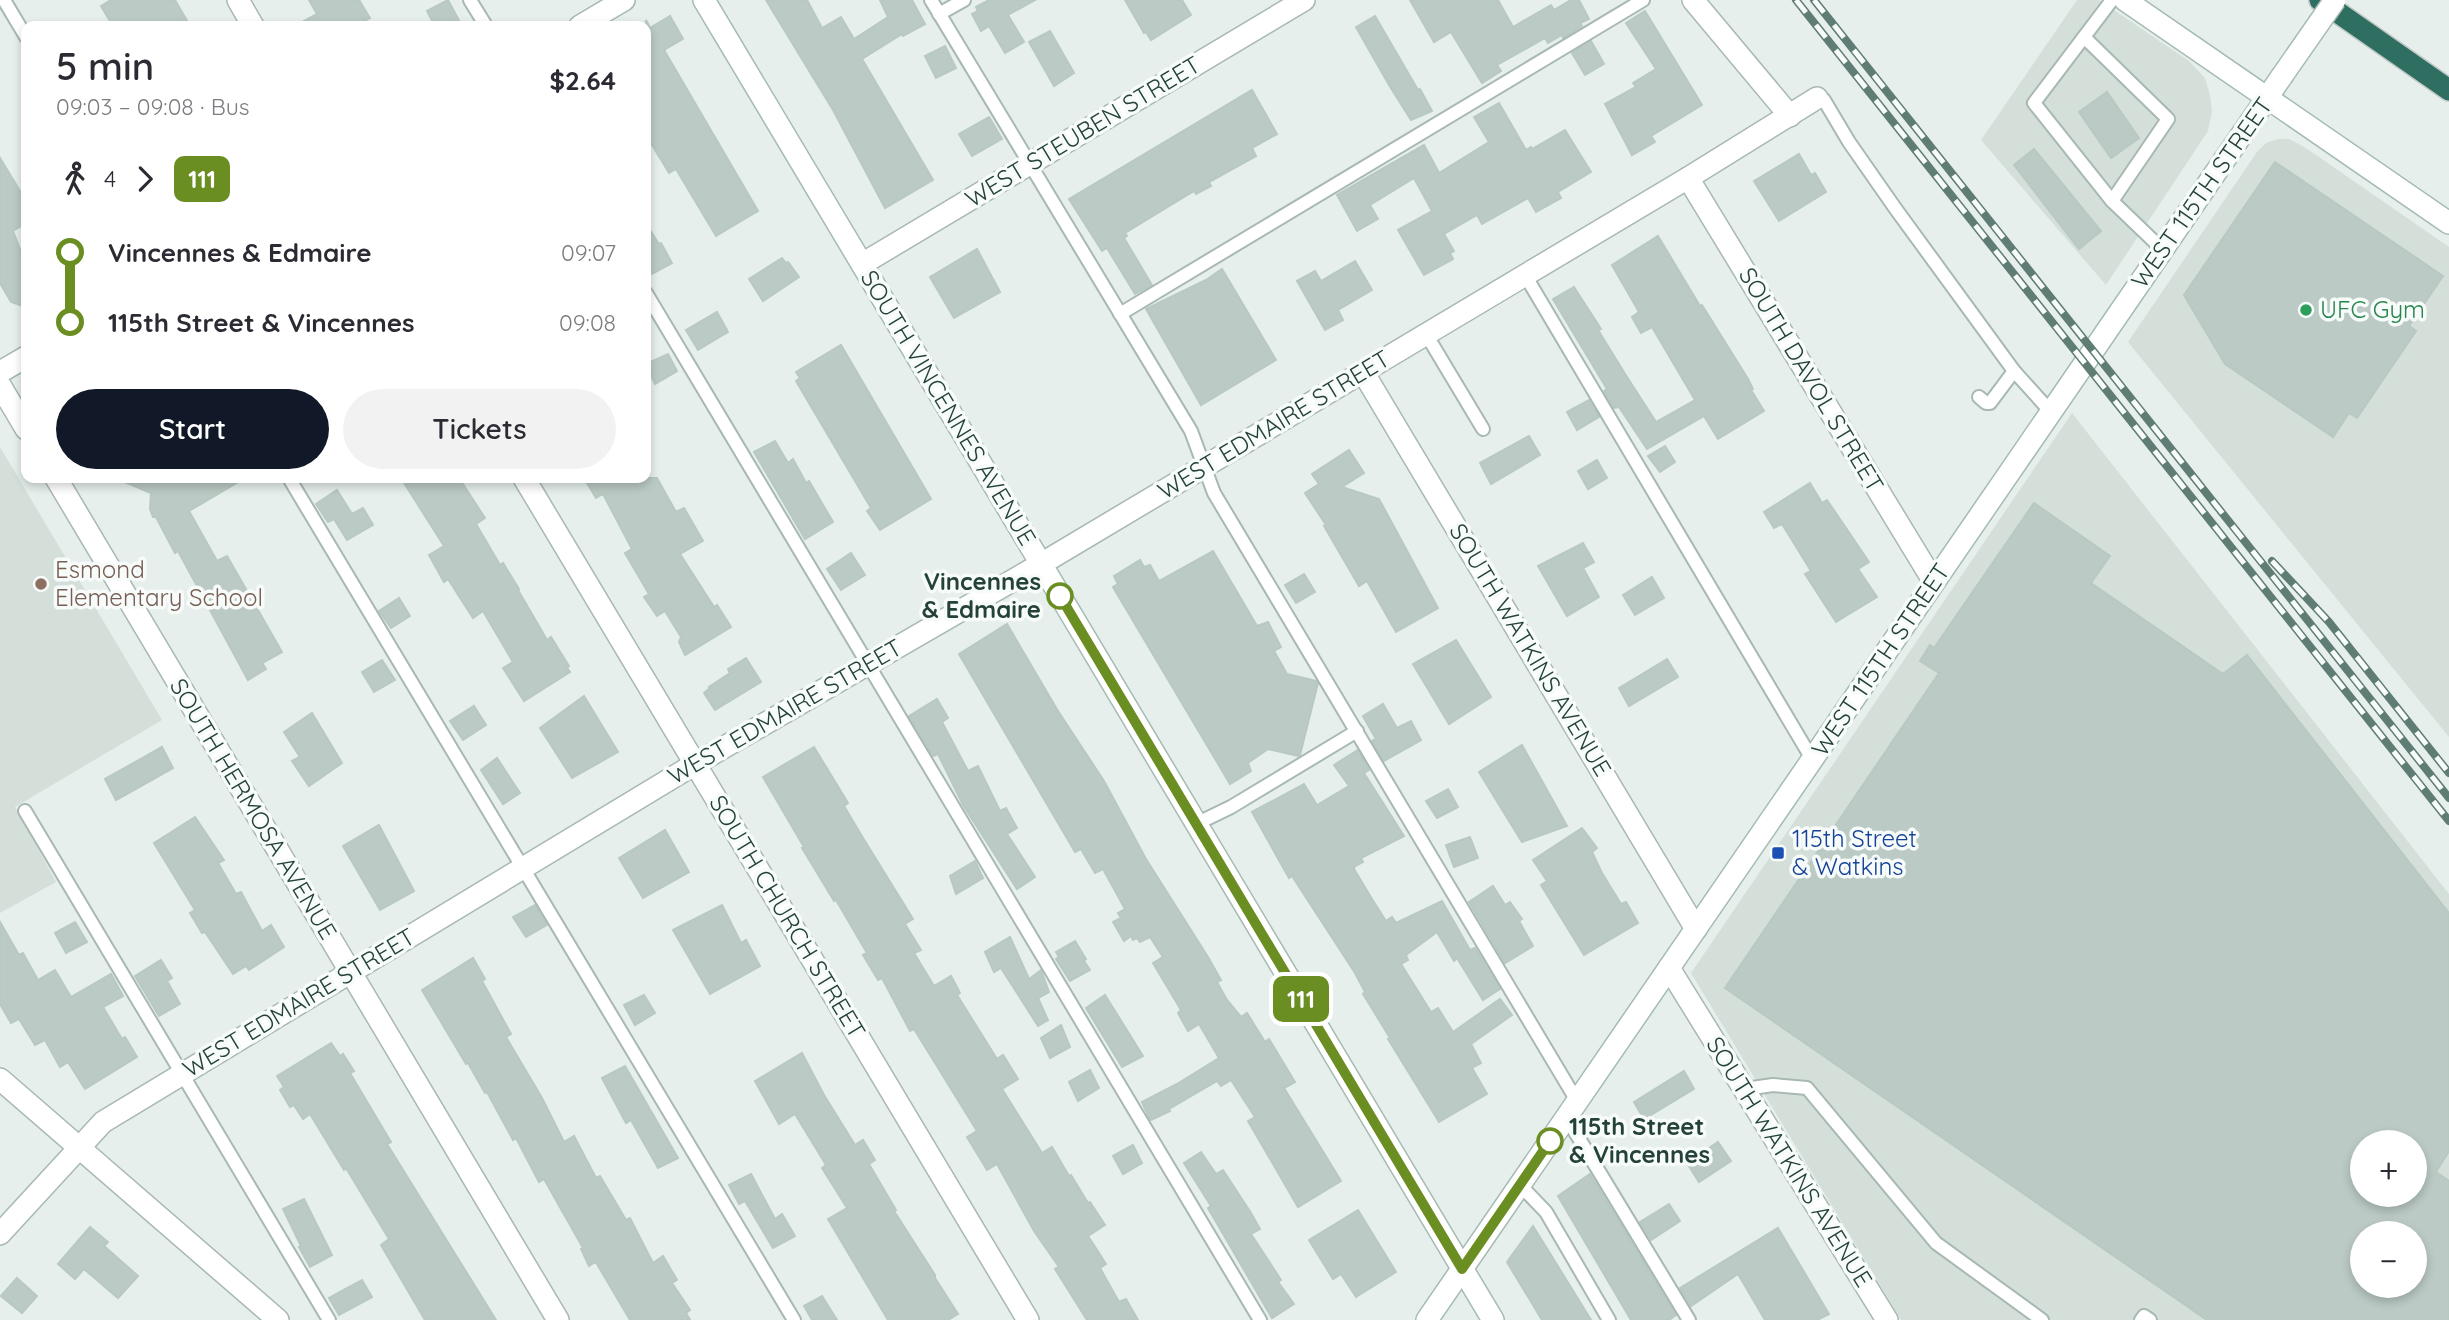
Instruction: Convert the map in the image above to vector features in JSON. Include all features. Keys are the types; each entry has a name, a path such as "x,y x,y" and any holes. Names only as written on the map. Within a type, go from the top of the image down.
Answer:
{"highway":[{"path":"2320,0 2449,90"}],"street":[{"path":"238,0 250,21"},
{"path":"588,21 624,0"},
{"name":"SOUTH VINCENNES AVENUE","path":"704,0 1493,1320"},
{"name":"WEST STEUBEN STREET","path":"862,264 1304,0"},
{"path":"1693,0 1790,116"},
{"path":"2125,0 2449,222"},
{"name":"WEST 115TH STREET","path":"1427,1320 2335,0"},
{"name":"WEST EDMAIRE STREET","path":"0,1234 103,1122 695,764 1041,564 1688,178 1817,98"},
{"name":"SOUTH DAVOL STREET","path":"1688,178 1934,582"},
{"path":"0,372 21,360"},
{"name":"SOUTH WATKINS AVENUE","path":"1363,372 1696,929"},
{"path":"0,385 21,421"},
{"name":"SOUTH HERMOSA AVENUE","path":"58,483 558,1320"},
{"name":"SOUTH CHURCH STREET","path":"527,483 1028,1320"},
{"name":"SOUTH WATKINS AVENUE","path":"1669,968 1887,1320"},
{"path":"0,1079 278,1320"}],"lane":[{"path":"4,0 21,29"},
{"path":"470,0 483,21"},
{"path":"931,0 1191,431 1214,493 1357,731 1689,1320"},
{"path":"939,14 964,0"},
{"path":"1120,314 1643,0"},
{"path":"2112,0 2034,103 2112,201 2162,250"},
{"path":"2084,37 2168,119 2112,201"},
{"path":"1817,98 1824,100 1849,142 1895,208 2014,371 2051,412"},
{"path":"1525,275 1812,760"},
{"path":"651,301 1260,1320"},
{"path":"1426,334 1483,429"},
{"path":"1979,397 1990,403 2014,371"},
{"path":"292,483 794,1320"},
{"path":"1196,824 1231,807 1357,731"},
{"path":"25,811 329,1320"},
{"path":"1745,1089 1773,1085 1808,1088 1936,1243 2042,1320"},
{"path":"1520,1185 1546,1212 1609,1320"},
{"path":"2141,1320 2144,1316 2150,1320"}],"shaded area":[{"path":"2077,0 2099,0 2189,61 2205,78 2212,112 2208,131 2106,285 1981,140"},
{"path":"2289,139 2306,148 2449,247 2449,737 2128,342 2257,152 2266,143"},
{"path":"2072,413 2449,894 2449,1320 1901,1320 1691,973"},
{"name":"Esmond Elementary School","path":"0,447 162,720 15,807 56,882 0,913"}],"building":[{"path":"111,0 175,0 187,21 110,21 101,6"},
{"path":"309,0 359,0 370,18 364,21 304,21 317,14"},
{"path":"448,0 459,21 432,21 427,11"},
{"path":"766,0 807,0 822,28 841,17 854,39 888,17 880,0 912,0 925,24 903,36 902,34 862,59 933,180 885,208 833,110"},
{"path":"989,0 1035,0 1008,15 1024,42 1005,53 989,26 981,31 972,14 978,11 976,7"},
{"path":"1125,0 1182,0 1191,15 1151,40"},
{"path":"1410,0 1498,0 1513,27 1551,5 1554,10 1571,0 1579,0 1589,19 1563,38 1562,35 1548,43 1545,38 1497,65 1501,71 1482,83 1451,32 1434,42"},
{"path":"1645,11 1702,105 1651,136 1655,142 1632,155 1605,104 1636,87 1633,83 1656,69 1626,23"},
{"path":"670,16 683,39 664,50 758,211 716,236 676,169 669,173 651,143 651,27"},
{"path":"1375,16 1432,111 1411,120 1389,85 1356,27"},
{"path":"1050,31 1074,73 1054,86 1029,42"},
{"path":"1591,41 1604,64 1585,75 1572,53"},
{"path":"945,46 956,68 936,78 925,56"},
{"path":"1252,90 1277,134 1252,148 1256,156 1209,182 1211,186 1196,194 1194,191 1125,233 1127,236 1124,238 1152,285 1135,294 1107,248 1102,251 1069,199"},
{"path":"2107,92 2139,138 2111,158 2079,112"},
{"path":"1499,103 1526,150 1565,130 1591,172 1558,192 1561,198 1536,212 1528,198 1482,224 1477,215 1444,234 1454,251 1450,253 1453,259 1424,275 1398,230 1432,211 1414,178 1370,205 1378,219 1357,231 1337,195 1424,145 1439,173 1489,142 1474,117"},
{"path":"989,117 1002,139 972,156 959,134"},
{"path":"2034,149 2101,231 2079,249 2014,165"},
{"path":"1799,154 1811,175 1815,173 1826,192 1779,221 1754,181"},
{"path":"0,158 21,193 21,226 13,231 21,252 21,305 11,302 0,283"},
{"name":"UFC Gym","path":"2275,162 2443,276 2409,326 2416,331 2357,418 2349,413 2333,437 2225,364 2184,295"},
{"path":"651,232 672,263 651,272"},
{"path":"1658,236 1748,379 1753,389 1751,390 1764,411 1718,439 1704,416 1647,449 1619,407 1614,408 1604,391 1607,389 1553,299 1574,287 1656,422 1695,400 1652,327 1641,333 1632,317 1639,312 1612,265"},
{"path":"977,249 1000,292 954,318 930,277"},
{"path":"782,258 799,277 763,301 749,279"},
{"path":"1355,261 1372,290 1338,310 1343,320 1325,330 1297,281 1315,271 1321,281"},
{"path":"1222,269 1276,360 1201,405 1146,309 1206,280"},
{"path":"717,312 728,332 698,350 686,330"},
{"path":"841,345 931,499 880,530 867,511 871,508 796,381 800,378 796,372"},
{"path":"668,354 677,371 655,384 651,375 651,362"},
{"path":"1589,400 1599,417 1577,430 1567,412"},
{"path":"1529,436 1540,455 1491,484 1480,463"},
{"path":"775,441 788,463 793,459 806,483 809,481 833,522 805,539 754,452"},
{"path":"1665,446 1675,462 1660,472 1648,456"},
{"path":"1349,450 1364,473 1342,487 1379,499 1438,608 1396,632 1367,581 1359,586 1305,493 1319,484 1312,474"},
{"path":"1597,460 1607,478 1588,489 1578,471"},
{"path":"651,478 657,478 676,512 684,508 703,541 680,554 714,607 717,605 731,627 685,655 679,642 681,637 665,611 657,616 644,597 649,594 625,553 632,549 603,494 596,498 587,483 651,483"},
{"path":"127,483 237,483 189,511 217,561 227,556 282,652 262,663 266,669 248,680 178,551 175,553 156,517 153,517 150,509 151,493"},
{"path":"404,483 462,483 485,518 476,524 500,565 503,563 519,589 547,640 551,637 570,672 524,701 503,668 513,662 483,611 473,618 448,579 444,582 429,555 444,546"},
{"path":"1810,483 1822,503 1827,500 1869,562 1858,569 1877,597 1836,622 1805,574 1811,571 1782,524 1774,528 1764,512"},
{"path":"337,490 352,514 363,508 373,525 347,540 334,519 328,522 316,504"},
{"path":"2034,503 2110,556 2091,583 2223,674 2247,655 2449,913 2449,1151 2436,1172 2449,1181 2449,1320 2207,1320 1725,988 1939,673 1920,661 1930,645 1934,648"},
{"path":"1583,543 1594,562 1583,568 1599,597 1567,616 1538,566"},
{"path":"1213,551 1257,626 1268,622 1281,647 1274,651 1287,674 1318,683 1300,755 1268,749 1248,763 1251,771 1230,784 1113,587 1118,584 1114,576 1140,560 1144,567 1150,565 1159,581"},
{"path":"851,553 865,575 841,590 827,569"},
{"path":"1304,574 1315,592 1296,603 1285,585"},
{"path":"1652,577 1664,598 1635,615 1623,595"},
{"path":"399,598 410,616 391,628 379,611"},
{"path":"1007,624 1058,711 1104,781 1146,859 1208,957 1221,980 1217,982 1227,1000 1241,1017 1247,1013 1265,1042 1269,1039 1295,1082 1284,1088 1341,1181 1298,1207 1248,1121 1255,1117 1231,1080 1221,1086 1217,1081 1169,1109 1170,1111 1151,1120 1149,1118 1142,1102 1219,1058 1199,1024 1188,1031 1178,1013 1181,1010 1153,963 1163,957 1150,937 1140,942 1137,938 1133,940 1131,936 1124,941 1113,922 1121,918 1118,913 1125,909 1103,869 1095,873 1081,849 1075,852 959,654"},
{"path":"1456,640 1491,697 1449,724 1413,664"},
{"path":"746,658 761,682 715,710 704,693 730,673 728,669"},
{"path":"1667,659 1678,677 1629,706 1619,688"},
{"path":"382,660 395,680 374,692 362,672"},
{"path":"584,696 618,752 572,778 540,728"},
{"path":"937,699 948,718 942,722 968,771 978,766 1000,811 1006,808 1017,828 1007,834 1035,877 1017,889 963,805 938,754 933,756 909,716"},
{"path":"1383,704 1397,728 1411,721 1421,740 1384,761 1372,741 1376,739 1363,716"},
{"path":"474,706 486,725 463,740 450,721"},
{"path":"312,713 342,763 309,786 292,761 300,757 284,732"},
{"path":"1522,745 1567,826 1522,842 1479,772"},
{"path":"162,747 173,768 116,800 105,779"},
{"path":"814,747 848,803 844,806 913,919 905,924 921,950 914,953 934,986 951,976 960,993 957,995 997,1059 1003,1055 1018,1079 1002,1089 1042,1153 1052,1147 1069,1176 1071,1175 1105,1225 1088,1236 1106,1264 1100,1268 1119,1302 1126,1299 1138,1320 1087,1320 1055,1269 1059,1267 1034,1231 997,1164 987,1170 967,1137 977,1131 914,1029 910,1031 882,978 878,980 863,955 867,953 802,848 804,847 763,777"},
{"path":"1358,750 1369,770 1364,773 1404,836 1361,858 1363,862 1354,869 1386,921 1392,917 1396,923 1442,901 1470,950 1475,948 1500,989 1483,1000 1457,958 1454,961 1437,932 1406,955 1408,960 1401,964 1431,1012 1438,1008 1453,1032 1500,999 1512,1015 1471,1044 1481,1063 1472,1068 1487,1094 1439,1122 1388,1039 1390,1038 1363,994 1365,992 1355,973 1292,876 1289,878 1252,812 1304,784 1317,805 1349,786 1334,765"},
{"path":"497,758 520,793 503,804 481,770"},
{"path":"1448,789 1458,807 1437,818 1426,801"},
{"path":"195,817 224,860 218,863 236,894 241,892 262,931 271,925 284,947 249,970 246,966 233,974 205,932 202,933 190,913 195,910 154,843"},
{"path":"379,825 414,891 380,910 343,846"},
{"path":"1582,828 1597,848 1592,852 1602,873 1621,904 1626,902 1638,923 1584,955 1541,885 1547,881 1533,860"},
{"path":"665,830 689,872 643,898 619,858"},
{"path":"1470,837 1478,858 1454,867 1446,845"},
{"path":"975,861 983,878 956,894 950,876"},
{"path":"1493,886 1505,905 1510,902 1522,919 1519,921 1533,946 1505,963 1469,902"},
{"path":"535,905 547,925 526,937 513,917"},
{"path":"722,905 741,943 746,940 760,966 710,994 673,930"},
{"path":"0,922 19,955 23,953 38,980 55,970 71,997 111,974 123,996 103,1007 122,1039 125,1037 137,1057 85,1089 68,1062 60,1067 45,1040 35,1045 19,1019 11,1023 0,1004"},
{"path":"75,922 87,942 66,953 55,933"},
{"path":"1010,937 1029,979 1041,970 1049,992 1038,998 1048,1020 1038,1026 1001,968 994,972 985,952"},
{"path":"1075,941 1090,970 1070,981 1056,959 1059,957 1056,952"},
{"path":"473,958 485,979 482,981 511,1034 506,1037 564,1142 574,1136 596,1178 600,1176 626,1220 630,1218 653,1263 663,1256 677,1280 672,1283 690,1310 686,1313 690,1320 630,1320 597,1264 595,1262 589,1266 581,1249 583,1248 544,1179 539,1182 516,1138 513,1140 487,1092 485,1093 468,1063 466,1064 422,990"},
{"path":"161,960 172,978 167,981 180,1004 159,1016 135,976"},
{"path":"644,995 655,1013 635,1025 624,1005"},
{"path":"1105,995 1143,1056 1122,1067 1086,1008"},
{"path":"1061,1025 1070,1047 1050,1058 1041,1038"},
{"path":"331,1043 340,1056 343,1054 354,1071 350,1073 391,1142 387,1144 496,1320 425,1320 381,1245 389,1239 346,1168 344,1170 310,1114 303,1119 294,1105 290,1107 280,1090 284,1087 277,1076"},
{"path":"802,1053 855,1145 863,1140 875,1160 869,1164 896,1210 894,1211 958,1314 948,1320 888,1320 828,1219 847,1208 822,1168 826,1165 795,1114 779,1124 755,1081"},
{"path":"625,1066 678,1158 658,1168 631,1120 626,1123 602,1078"},
{"path":"1090,1070 1099,1088 1078,1101 1069,1082"},
{"path":"1684,1071 1694,1089 1644,1119 1634,1102"},
{"path":"1718,1142 1731,1161 1699,1182 1687,1163"},
{"path":"1133,1145 1142,1163 1123,1174 1113,1156"},
{"path":"1201,1152 1216,1174 1223,1170 1251,1213 1260,1229 1251,1234 1281,1280 1278,1282 1294,1304 1272,1318 1208,1208 1211,1206 1184,1163"},
{"path":"751,1174 775,1219 782,1214 795,1236 773,1248 745,1201 739,1204 729,1185"},
{"path":"1590,1174 1676,1315 1669,1320 1631,1320 1558,1196"},
{"path":"304,1199 332,1255 310,1267 283,1209"},
{"path":"1669,1204 1680,1221 1651,1240 1640,1222"},
{"path":"1358,1210 1396,1272 1356,1297 1341,1274 1333,1279 1309,1240"},
{"path":"1533,1226 1591,1320 1542,1320 1507,1262"},
{"path":"90,1227 108,1242 104,1246 138,1276 118,1298 84,1269 75,1279 58,1264"},
{"path":"1778,1228 1829,1314 1817,1320 1765,1320 1738,1274 1691,1306 1680,1288"},
{"path":"17,1278 37,1296 22,1313 1,1296"},
{"path":"362,1280 372,1297 339,1315 329,1298"},
{"path":"822,1296 837,1320 812,1320 804,1306"}],"railway":[{"path":"1796,0 2449,821"},
{"path":"1814,0 2449,798"},
{"path":"2272,561 2329,622 2449,773"}],"bus line":[{"name":"111","path":"1060,596 1462,1269 1550,1141"}],"place":[{"name":"UFC Gym","path":"2306,310"},
{"name":"Esmond Elementary School","path":"41,584"},
{"name":"Vincennes & Edmaire","path":"1060,596"},
{"name":"115th Street & Watkins","path":"1778,853"},
{"name":"115th Street & Vincennes","path":"1550,1141"}]}
